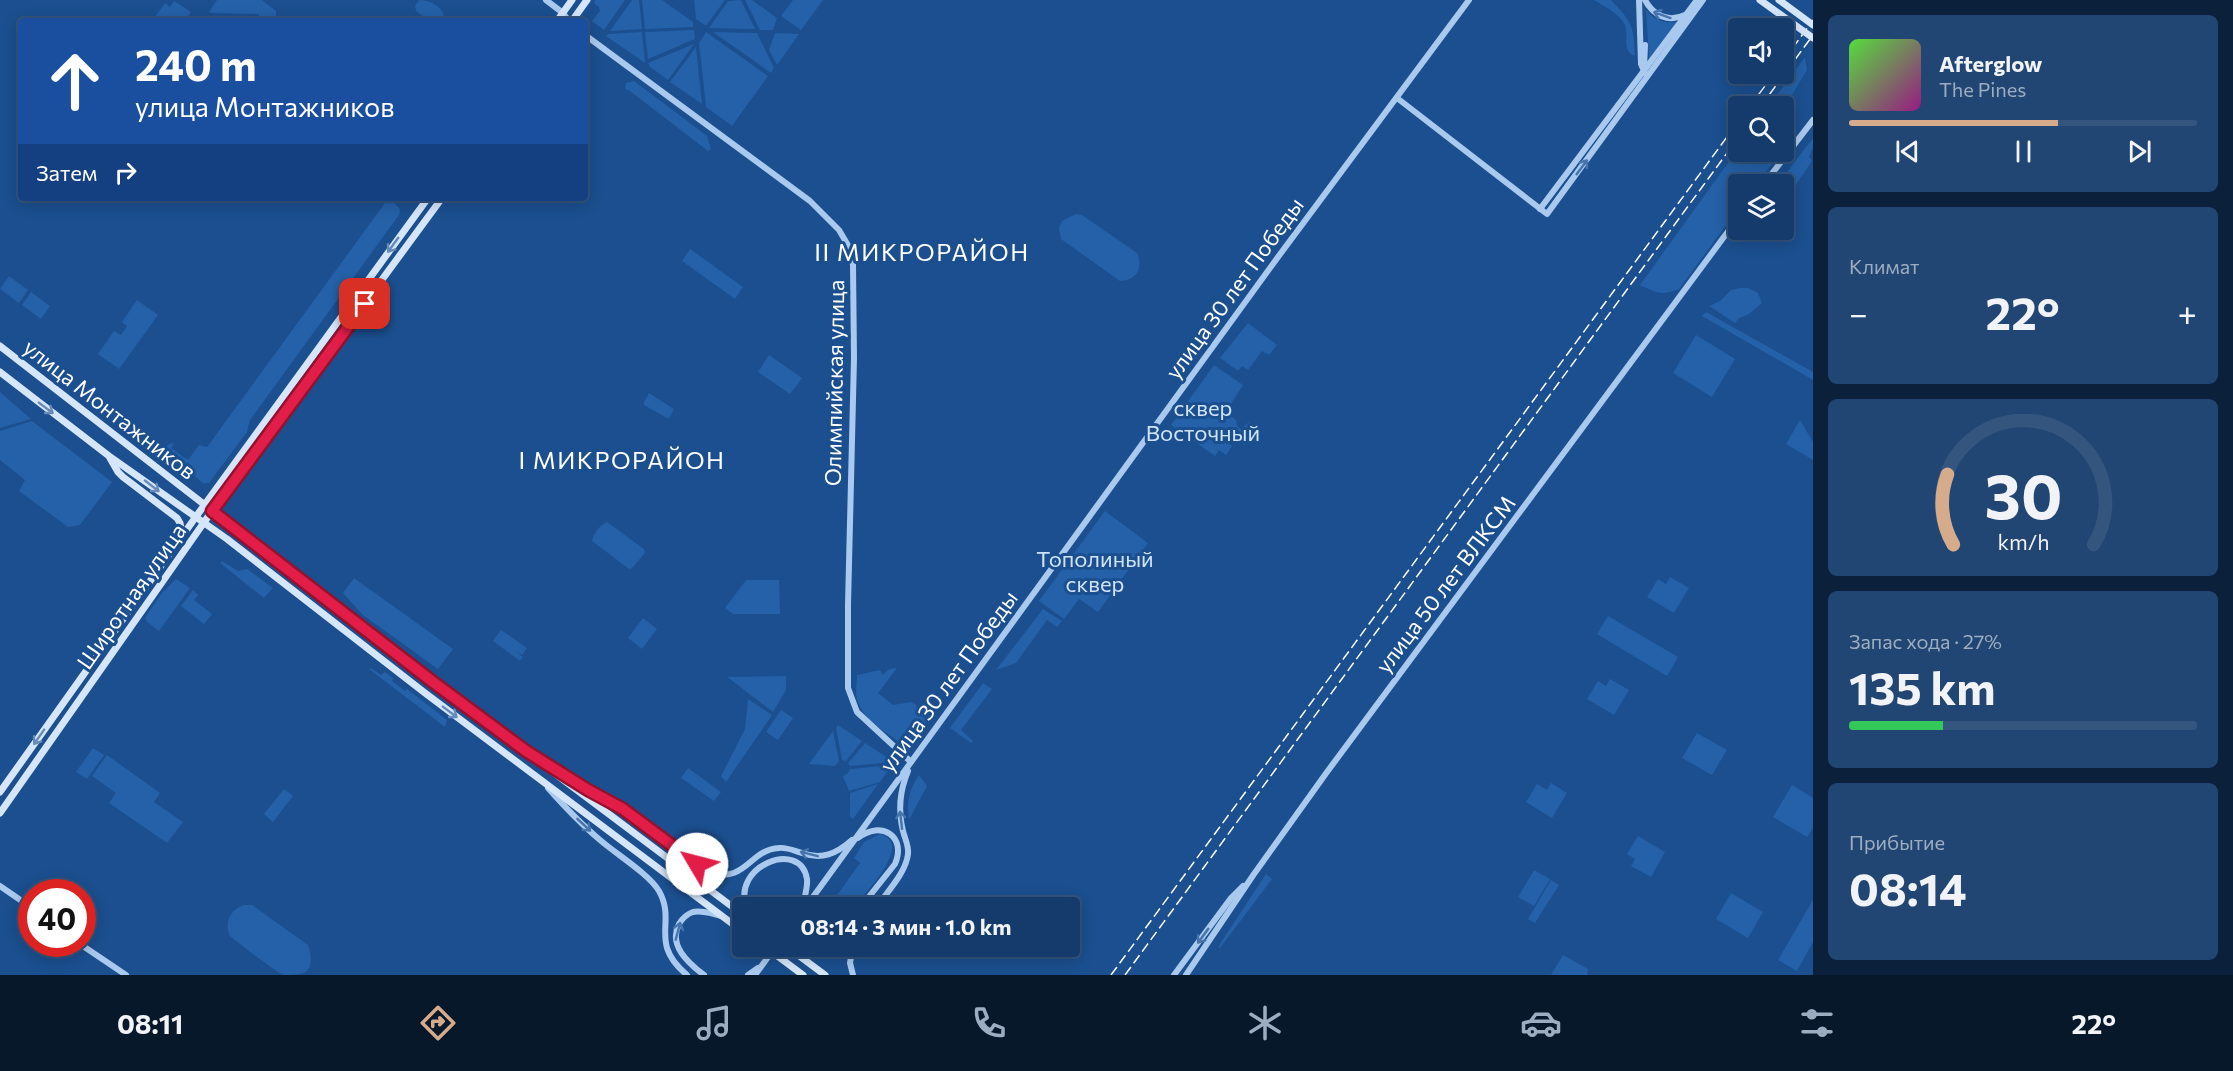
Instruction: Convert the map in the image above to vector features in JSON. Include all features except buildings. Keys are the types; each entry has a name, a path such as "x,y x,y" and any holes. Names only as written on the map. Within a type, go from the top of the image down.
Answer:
{"main road":[{"path":"559,18 572,0"},
{"path":"572,18 587,0"},
{"path":"1760,0 1813,38"},
{"path":"1779,0 1813,25"},
{"name":"Широтная улица","path":"0,792 204,505 426,201"},
{"name":"Широтная улица","path":"0,813 212,511 440,201"},
{"path":"0,347 0,357"},
{"name":"улица Монтажников","path":"0,347 433,682 732,906"},
{"name":"улица Монтажников","path":"0,372 109,456 136,473 283,581 543,783 732,923"},
{"path":"109,456 117,472 177,518 182,536"},
{"path":"70,693 72,701 80,700"},
{"path":"54,716 62,715 64,723"},
{"path":"779,957 803,975"},
{"path":"802,957 825,975"}],"street":[{"path":"546,0 567,18"},
{"name":"улица 30 лет Победы","path":"812,897 1469,0"},
{"path":"1642,0 1659,16 1676,18 1685,15"},
{"path":"1642,0 1641,64 1645,73"},
{"path":"1396,98 1547,214 1697,0"},
{"path":"1540,209 1703,0"},
{"name":"Олимпийская улица","path":"588,37 810,201 839,230 849,247 853,265 854,338 848,688 857,712 911,762"},
{"path":"1772,174 1813,120"},
{"name":"улица 50 лет ВЛКСМ","path":"1186,975 1254,874 1728,232"},
{"path":"526,751 623,809 708,873 733,874 768,851 780,848 818,857 829,855 839,851 859,833"},
{"path":"883,897 908,856 908,846 900,817 900,799 911,762"},
{"path":"543,783 591,832 658,890 665,908 665,945 669,956 687,975"},
{"path":"853,842 864,833 882,830 890,834 898,848 895,864 869,897"},
{"path":"744,897 744,888 748,880 765,864 779,858 798,864 804,870 807,879 806,897"},
{"path":"1174,975 1231,898 1254,874"},
{"path":"0,886 18,898"},
{"path":"704,975 684,957 678,948 677,928 683,918 692,912 723,916"},
{"path":"96,955 126,975"},
{"path":"851,957 853,975"},
{"path":"755,975 767,958"},
{"path":"762,975 767,958"},
{"path":"748,975 763,964"}],"green space":[{"path":"217,0 262,0 276,11 276,18 259,18 259,14 209,12"},
{"path":"419,0 431,2 444,15 442,18 425,18 416,11 415,6"},
{"path":"595,0 625,0 604,30 592,21 600,11 594,3"},
{"path":"632,0 639,0 642,29 610,31"},
{"path":"642,0 662,0 693,22 693,27 645,29"},
{"path":"694,0 725,0 706,26 696,19"},
{"path":"741,0 755,29 709,28 728,1"},
{"path":"745,0 752,0 777,18 773,30 760,30"},
{"path":"793,0 823,0 801,30 781,16"},
{"path":"1594,0 1611,0 1623,14 1633,31 1635,56 1628,51 1625,25 1619,17"},
{"path":"174,1 191,12 187,18 154,18 165,3 170,7"},
{"path":"1646,10 1660,20 1677,22 1649,59"},
{"path":"694,30 695,39 648,59 645,32"},
{"path":"642,32 645,63 606,36 608,34"},
{"path":"706,32 768,76 732,126 706,107 699,43"},
{"path":"713,32 757,33 774,68 771,73"},
{"path":"775,33 799,34 777,65 769,50"},
{"path":"694,44 668,80 649,66 648,63"},
{"path":"696,47 702,104 670,82"},
{"path":"1805,57 1807,70 1791,96 1776,96 1785,84 1794,84 1794,72"},
{"path":"634,81 707,136 711,149 708,151 625,89 626,83"},
{"path":"1813,139 1809,157 1812,161 1794,187 1794,174 1786,174"},
{"path":"1729,162 1774,162 1764,174 1728,174 1728,223 1679,289 1659,293 1640,285"},
{"path":"383,201 390,201 397,206 400,210 399,215 250,420 247,432 209,483 203,483 169,456 166,447 174,443 171,448 188,460 199,445 207,447 385,203"},
{"path":"1076,214 1082,215 1137,253 1140,264 1134,276 1120,281 1061,239 1059,228 1062,221"},
{"path":"690,249 743,287 735,299 682,261"},
{"path":"9,276 28,290 19,303 0,289"},
{"path":"1748,288 1758,293 1762,303 1735,323 1709,306 1720,301 1731,290"},
{"path":"31,292 50,306 41,319 22,305"},
{"path":"137,300 158,315 119,369 98,354 114,331 121,335 127,326 122,322"},
{"path":"1706,312 1813,372 1813,380 1702,316"},
{"name":"сквер Восточный","path":"1248,323 1277,345 1269,355 1262,351 1248,370 1242,366 1238,371 1220,358"},
{"path":"1696,335 1735,359 1712,397 1673,373"},
{"path":"769,355 802,378 790,394 758,372"},
{"name":"сквер Восточный","path":"1214,365 1243,385 1227,413 1236,420 1237,426 1241,429 1249,422 1257,428 1245,445 1225,431 1221,438 1232,446 1226,455 1219,450 1215,456 1171,425"},
{"path":"0,392 31,419 0,428"},
{"path":"649,393 674,409 669,419 644,405"},
{"path":"1800,420 1813,442 1813,460 1786,444"},
{"path":"32,421 112,482 80,525 68,527 19,491 25,480 0,460 0,431"},
{"name":"Тополиный сквер","path":"1105,511 1148,543 1098,612 1079,599 1064,619 1039,601"},
{"path":"607,522 644,549 645,553 632,568 629,569 592,541 597,530"},
{"path":"222,561 238,571 247,569 273,588 264,598 220,563"},
{"path":"1670,577 1689,588 1674,613 1647,597 1658,579 1666,584"},
{"path":"354,578 453,649 438,669 363,615 343,593"},
{"path":"176,579 190,588 159,631 145,618 162,593"},
{"path":"746,580 779,580 780,614 733,614 725,608"},
{"path":"193,590 198,595 194,600 212,614 204,624 181,606"},
{"path":"1043,609 1062,621 1057,627 1047,620 1016,663 996,670"},
{"path":"1608,616 1678,657 1667,676 1597,634"},
{"path":"643,618 657,629 642,649 628,638"},
{"path":"501,630 527,648 522,655 514,650 523,657 520,661 493,641"},
{"path":"897,668 878,693 893,705 911,702 933,715 911,745 905,746 864,714 856,696 857,675 880,670 883,675 889,669"},
{"path":"369,669 381,675 385,672 393,678 392,681 405,691 407,689 447,720 445,727"},
{"path":"786,676 786,690 773,712 727,677"},
{"path":"1610,679 1629,690 1614,715 1587,699 1598,681 1606,686"},
{"path":"983,683 992,689 961,730 973,741 971,743 950,728"},
{"path":"748,699 772,715 726,782 721,776 745,729"},
{"path":"781,710 793,718 778,740 766,732"},
{"path":"838,725 862,741 846,761 842,760 836,728"},
{"path":"833,731 839,761 835,766 809,764"},
{"path":"1697,733 1727,750 1712,775 1682,758"},
{"path":"865,743 894,762 850,766 848,763"},
{"path":"93,748 104,755 87,779 76,772"},
{"path":"107,755 160,793 154,802 183,822 167,843 109,803 116,793 92,776"},
{"path":"892,765 880,782 849,791 843,776 850,769"},
{"path":"688,768 721,792 714,801 681,778"},
{"path":"919,775 927,786 909,820 909,796"},
{"path":"1551,783 1567,793 1552,818 1526,802 1537,784 1547,790"},
{"path":"878,784 853,819 850,817 850,793"},
{"path":"1792,785 1813,798 1813,828 1807,837 1773,817"},
{"path":"284,789 293,796 273,822 264,814"},
{"path":"880,834 889,839 892,847 884,869 862,897 836,897 860,863 854,858 864,842"},
{"path":"1638,836 1665,852 1651,877 1631,866 1635,859 1627,854"},
{"path":"1534,870 1550,879 1534,906 1518,897"},
{"path":"1266,874 1272,879 1220,948 1218,947"},
{"path":"1551,880 1559,885 1535,923 1528,919"},
{"path":"1731,893 1763,912 1748,938 1716,919"},
{"path":"1813,900 1813,942 1797,971 1778,960"},
{"path":"243,905 252,905 308,945 311,959 307,971 284,975 230,936 229,918"},
{"path":"1563,955 1588,969 1587,975 1551,975"}],"railway":[{"path":"1794,46 1813,20"},
{"path":"1768,96 1813,35"},
{"path":"1758,96 1766,84"},
{"path":"1111,975 1728,136"},
{"path":"1125,975 1728,152"}],"district":[{"name":"II МИКРОРАЙОН","path":"922,251"},
{"name":"I МИКРОРАЙОН","path":"622,459"}],"route":[{"path":"365,304 212,511 526,751 623,809 697,864"}]}
